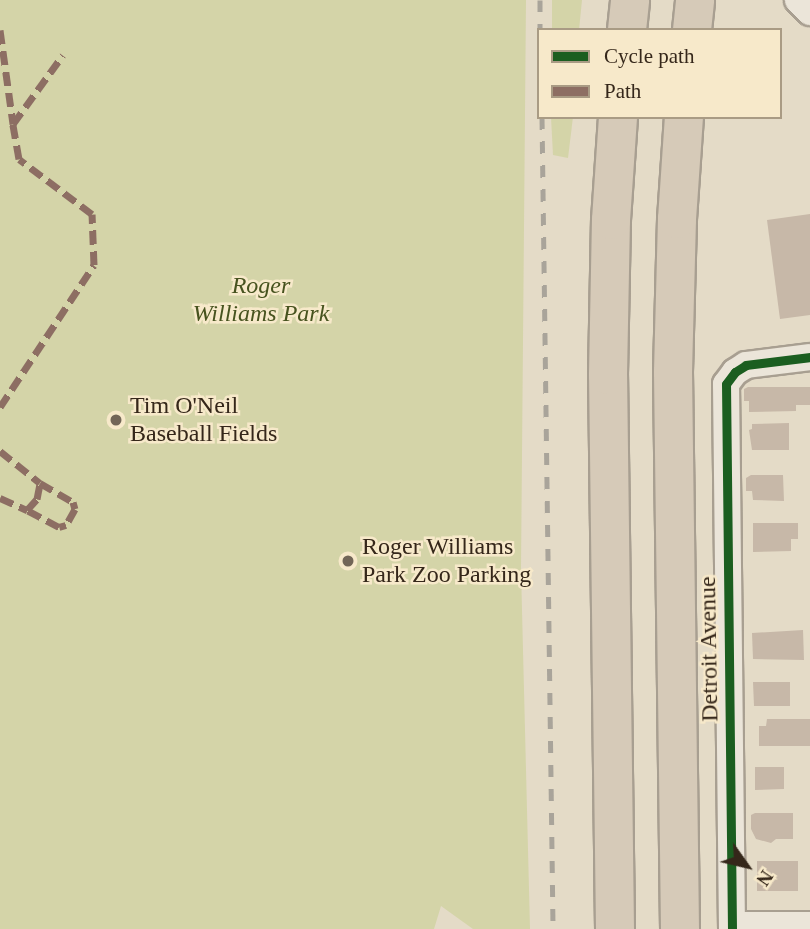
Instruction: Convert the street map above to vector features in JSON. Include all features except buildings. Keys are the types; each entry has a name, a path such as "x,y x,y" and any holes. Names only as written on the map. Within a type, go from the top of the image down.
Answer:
{"highway":[{"path":"627,28 630,0"},
{"path":"692,28 695,0"},
{"path":"615,929 608,375 611,220 618,119"},
{"path":"680,929 673,372 677,219 684,119"}],"street":[{"path":"798,0 810,12"},
{"name":"Detroit Avenue","path":"732,927 724,414 726,384 735,372 746,365 810,357"},
{"path":"732,927 810,925"}],"green space":[{"name":"Roger Williams Park","path":"0,0 526,0 521,570 530,929 473,929 441,906 434,929 0,929"},
{"path":"552,0 582,0 579,28 552,28"},
{"path":"551,119 573,119 568,158 553,155"}],"railway":[{"path":"540,0 540,28"},
{"path":"542,119 553,929"}],"marked path":[{"path":"0,30 13,124"},
{"path":"0,407 94,265 92,214 19,159 13,124 63,55"},
{"path":"0,451 40,483 73,502 75,509 66,525 59,527 27,510 37,499 40,483"},
{"path":"0,498 27,510"}],"cycle path":[{"path":"732,929 726,384 735,372 746,365 810,357"}],"place":[{"name":"Tim O'Neil Baseball Fields","path":"116,420"},
{"name":"Roger Williams Park Zoo Parking","path":"348,561"}]}
